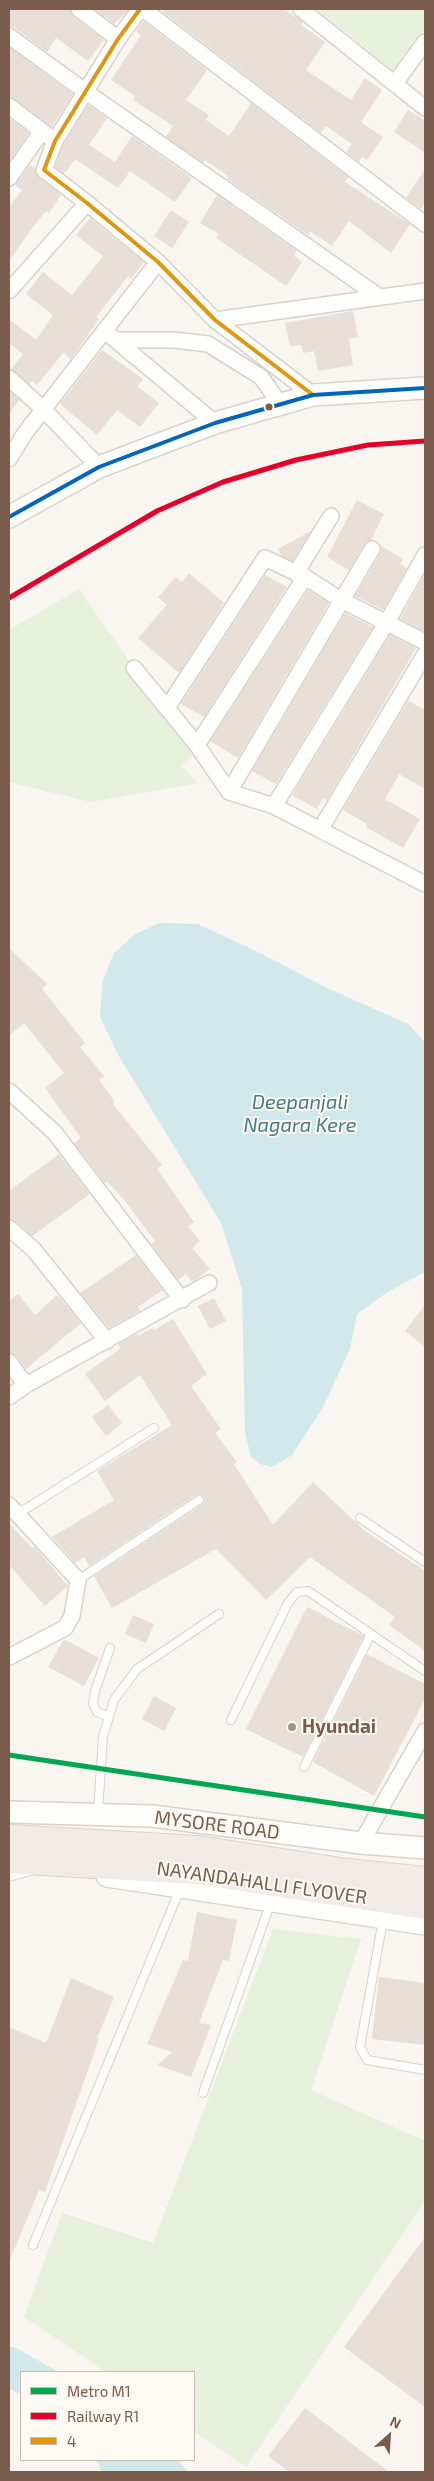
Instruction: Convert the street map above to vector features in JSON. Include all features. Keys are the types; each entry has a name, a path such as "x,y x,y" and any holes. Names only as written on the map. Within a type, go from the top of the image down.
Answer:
{"highway":[{"name":"NAYANDAHALLI FLYOVER","path":"9,1839 425,1905"},
{"name":"NAYANDAHALLI FLYOVER","path":"20,1865 347,1873 425,1882"}],"street":[{"path":"79,9 118,39"},
{"path":"313,395 215,320 158,262 88,203 44,170 55,141 118,39 141,9 425,224"},
{"path":"302,9 425,108"},
{"path":"9,36 378,296"},
{"path":"395,84 425,42"},
{"path":"9,106 55,141"},
{"path":"9,176 42,131"},
{"path":"9,291 88,203"},
{"path":"9,459 43,409 111,336 158,262"},
{"path":"215,320 425,291"},
{"path":"111,336 208,344 261,377 280,404"},
{"path":"111,336 215,423"},
{"path":"9,378 43,409 99,467"},
{"path":"9,516 99,467 215,423 313,395 425,388"},
{"path":"197,745 300,575 331,516"},
{"path":"229,792 372,549"},
{"path":"274,806 388,622 425,555"},
{"path":"167,708 265,558 300,575 341,600 425,642"},
{"path":"320,830 425,654"},
{"path":"134,668 197,745 229,792 274,806 320,830 424,878"},
{"path":"9,1091 56,1133 182,1300"},
{"path":"9,1228 34,1250 107,1341"},
{"path":"9,1397 26,1385 182,1300 209,1283"},
{"path":"9,1362 26,1385"},
{"path":"9,1657 65,1628 72,1616 78,1582 13,1510"},
{"path":"361,1843 425,1731"},
{"name":"MYSORE ROAD","path":"9,1812 152,1816 361,1843 425,1848"},
{"path":"9,1870 20,1865"},
{"path":"192,1869 272,1900 425,1924"}],"lane":[{"path":"13,1510 154,1428"},
{"path":"78,1582 199,1500"},
{"path":"360,1518 425,1562"},
{"path":"231,1720 288,1603 297,1592 308,1591 425,1671"},
{"path":"98,1814 103,1737 114,1700 137,1669 219,1614"},
{"path":"304,1767 371,1634"},
{"path":"109,1717 97,1712 93,1704 95,1691 110,1648"},
{"path":"9,1877 20,1865"},
{"path":"33,2245 192,1869"},
{"path":"203,2093 272,1900"},
{"path":"383,1918 360,2047 366,2060 425,2070"}],"green space":[{"path":"317,9 425,9 425,56 408,82"},
{"path":"79,589 194,754 181,765 198,783 91,802 9,782 9,630"},
{"path":"273,1929 361,1939 311,2090 425,2141 425,2201 246,2467 195,2432 195,2371 105,2371 24,2317 62,2213 153,2243"}],"water":[{"name":"Deepanjali Nagara Kere","path":"159,923 198,924 258,952 327,988 408,1024 425,1042 425,1272 386,1293 357,1314 350,1349 322,1409 292,1455 272,1467 260,1464 251,1457 245,1432 242,1289 221,1223 117,1053 100,1016 103,980 114,953 134,935"},
{"path":"9,2346 57,2371 20,2371 20,2394 9,2389"},
{"path":"97,2461 179,2461 188,2472 102,2472"}],"building":[{"path":"9,9 70,9 73,16 104,40 88,61 56,38 47,52 15,28 9,27"},
{"path":"94,9 129,9 114,24"},
{"path":"166,9 284,9 303,22 301,25 325,42 306,70 351,100 365,78 382,90 361,122 383,137 367,160 362,157 359,162 346,152 352,144 326,126 321,133 163,12"},
{"path":"143,21 207,70 186,100 209,115 206,120 229,136 251,103 348,177 345,182 410,224 391,253 349,221 332,246 310,231 308,235 227,179 228,176 205,160 203,163 166,137 173,126 133,100 135,96 111,80 141,35 136,31"},
{"path":"9,47 73,94 52,127 15,99 9,97"},
{"path":"88,105 107,118 89,145 115,162 132,136 192,178 175,202 130,171 118,188 75,159 64,174 55,167 63,145"},
{"path":"408,110 425,121 425,153 394,132"},
{"path":"9,118 29,133 9,162"},
{"path":"30,165 35,168 38,177 61,195 49,213 46,211 30,231 9,261 9,207 22,190 15,185"},
{"path":"425,169 425,202 421,209 406,198"},
{"path":"217,195 297,251 294,256 302,262 286,286 216,238 219,234 200,223"},
{"path":"171,210 189,222 172,248 154,236"},
{"path":"90,218 144,262 131,279 128,276 96,317 99,319 71,359 63,353 37,385 32,381 29,384 11,369 23,354 9,343 9,319 36,340 53,315 26,294 43,272 72,295 103,256 76,235"},
{"path":"353,311 358,337 349,339 353,365 318,371 314,351 303,353 301,345 290,346 285,323"},
{"path":"102,350 143,379 137,386 159,403 140,427 117,410 97,435 60,404"},
{"path":"9,390 19,400 9,415"},
{"path":"357,500 384,514 371,540 364,544 349,570 327,557"},
{"path":"311,531 293,561 282,556 278,549"},
{"path":"381,546 403,559 400,564 407,568 383,610 355,596 380,554"},
{"path":"189,573 224,603 179,673 138,638 167,605 158,597 176,577 182,582"},
{"path":"265,575 287,587 204,717 181,704"},
{"path":"423,578 425,579 425,632 400,619"},
{"path":"308,590 329,603 238,758 210,741"},
{"path":"345,613 373,627 276,784 252,771"},
{"path":"390,635 416,648 327,800 323,798 317,809 292,795"},
{"path":"408,701 425,710 425,789 399,774 385,799 420,819 403,848 366,827 367,824 343,810"},
{"path":"9,948 47,984 42,989 85,1043 80,1047 104,1076 99,1080 115,1102 113,1104 162,1165 157,1169 194,1222 188,1226 200,1241 192,1248 210,1269 192,1282 186,1274 178,1280 151,1244 155,1241 122,1197 107,1182 105,1183 74,1143 81,1138 45,1088 64,1073 24,1023 9,1036"},
{"path":"59,1154 90,1194 32,1236 15,1221 9,1219 9,1191"},
{"path":"136,1255 163,1290 138,1307 140,1311 109,1328 80,1293"},
{"path":"18,1294 35,1315 57,1295 81,1323 26,1369 16,1356 9,1353 9,1301"},
{"path":"214,1298 226,1321 210,1329 198,1306"},
{"path":"425,1305 425,1347 405,1331"},
{"path":"173,1319 207,1374 191,1386 221,1429 215,1433 237,1462 234,1464 273,1525 313,1482 364,1530 425,1571 425,1651 389,1625 395,1617 310,1557 266,1600 216,1549 112,1608 94,1576 202,1505 205,1499 201,1495 196,1495 89,1566 84,1557 75,1563 52,1537 114,1500 97,1471 172,1425 140,1375 105,1401 85,1374 121,1348 118,1344 137,1334 138,1336 153,1328 154,1330"},
{"path":"108,1405 122,1423 106,1436 92,1417"},
{"path":"9,1523 31,1547 35,1547 68,1586 45,1606 9,1565"},
{"path":"307,1607 364,1636 303,1757 246,1729"},
{"path":"133,1615 154,1624 146,1643 125,1634"},
{"path":"64,1639 99,1658 84,1686 48,1667"},
{"path":"367,1654 425,1684 425,1699 374,1796 313,1762"},
{"path":"154,1696 176,1708 164,1731 142,1719"},
{"path":"197,1912 237,1920 229,1961 223,1960 199,2023 211,2025 191,2077 157,2065 172,2052 147,2044 183,1960 188,1961"},
{"path":"379,1977 425,1983 425,2045 372,2039"},
{"path":"71,1978 114,1997 97,2038 99,2039 45,2192 39,2190 9,2262 9,2027 46,2043"},
{"path":"425,2237 425,2407 344,2347"},
{"path":"305,2408 389,2472 289,2472 268,2456"}],"metro line":[{"name":"M1","path":"9,1755 425,1817"}],"rail line":[{"name":"R1","path":"9,598 157,511 223,482 296,460 368,445 425,441"}],"transit line":[{"name":"4","path":"140,9 118,39 55,141 44,170 158,262 215,320 313,395"},
{"path":"9,517 99,467 215,423 313,395 425,388"}],"place":[{"name":"Hyundai","path":"292,1727"}]}
